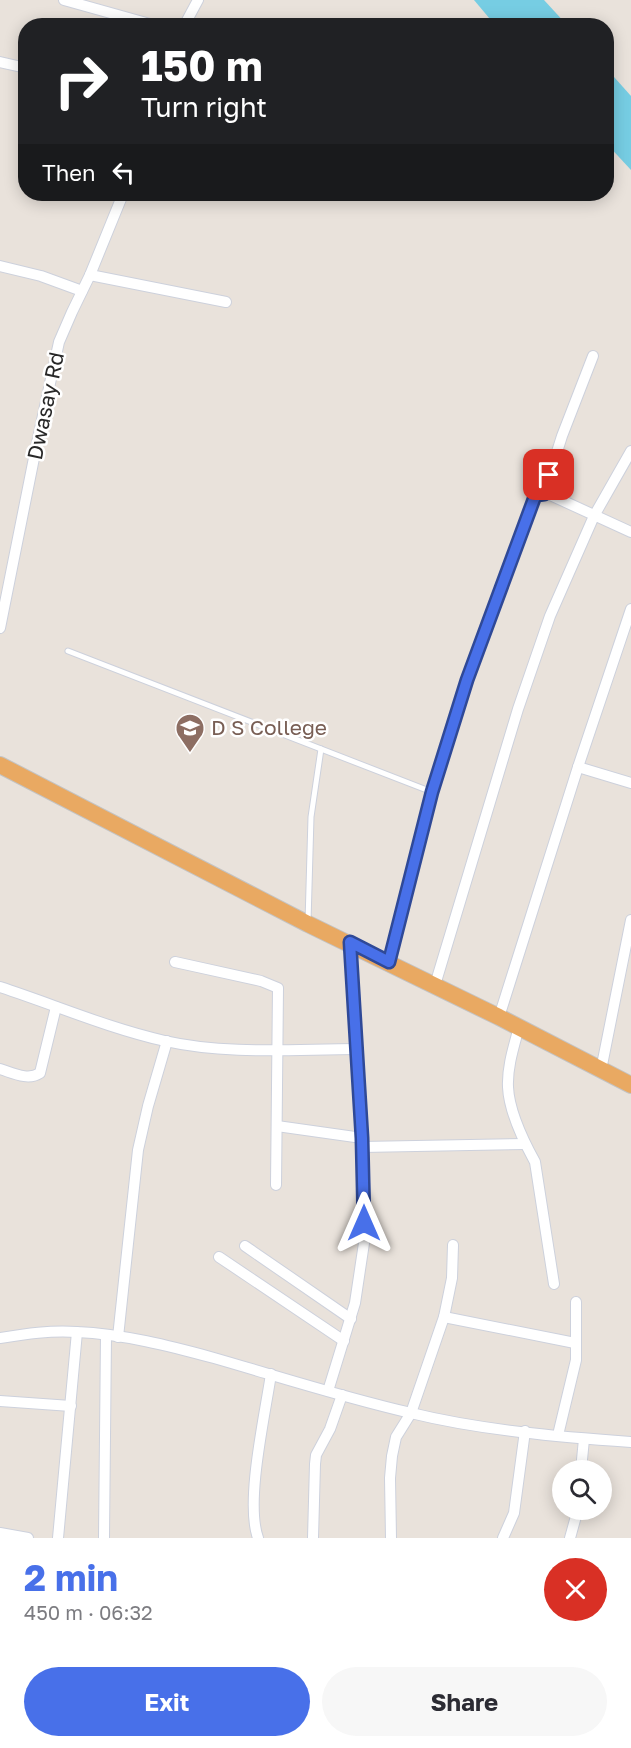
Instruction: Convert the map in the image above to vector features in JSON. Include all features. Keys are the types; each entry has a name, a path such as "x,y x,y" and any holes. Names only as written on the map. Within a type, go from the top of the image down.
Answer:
{"highway":[{"path":"0,765 308,924 350,942 601,1070 630,1080"}],"street":[{"path":"64,0 128,18"},
{"path":"188,18 198,0"},
{"path":"0,62 18,66"},
{"name":"Dwasay Rd","path":"0,628 59,342 120,201"},
{"path":"0,266 41,276 82,291"},
{"path":"90,275 226,302"},
{"path":"544,494 562,436 593,356"},
{"path":"435,985 550,616 594,516 631,451"},
{"path":"389,962 432,792 467,680 534,499 537,495 544,494 555,497 631,532"},
{"path":"500,1017 578,767 631,609"},
{"path":"578,767 631,783"},
{"path":"601,1070 631,920"},
{"path":"328,1391 351,1319 360,1280 364,1243 365,1204 350,942"},
{"path":"175,962 261,981 278,988 276,1185"},
{"path":"0,987 110,1026 167,1041 227,1048 357,1049"},
{"path":"0,1069 26,1077 35,1077 40,1073 56,1007"},
{"path":"519,1027 509,1073 508,1089 525,1144 534,1162 554,1284"},
{"path":"104,1538 112,1336 138,1150 167,1041"},
{"path":"277,1126 362,1143 525,1144"},
{"path":"391,1538 390,1478 396,1437 411,1413 444,1317 452,1278 453,1245"},
{"path":"245,1246 351,1319"},
{"path":"219,1257 344,1341"},
{"path":"558,1435 576,1360 576,1302"},
{"path":"444,1317 575,1343"},
{"path":"58,1538 77,1332"},
{"path":"0,1338 36,1333 77,1332 112,1336 175,1347 342,1395 444,1420 584,1439 631,1442"},
{"path":"258,1538 253,1518 256,1481 272,1374"},
{"path":"314,1538 316,1455 333,1422 342,1395"},
{"path":"0,1401 71,1406"},
{"path":"503,1538 514,1513 525,1431"},
{"path":"582,1460 584,1439"},
{"path":"570,1538 575,1520"},
{"path":"0,1533 28,1538"}],"lane":[{"path":"68,651 432,792"},
{"path":"308,924 311,818 321,749"}],"water":[{"path":"474,0 544,0 561,18 489,18"},
{"path":"614,77 631,96 631,170 614,152"}],"place":[{"name":"D S College","path":"190,754"}],"route":[{"path":"364,1223 362,1138 350,942 389,962 424,818 467,680 534,499 537,495 544,494 549,475"}]}
